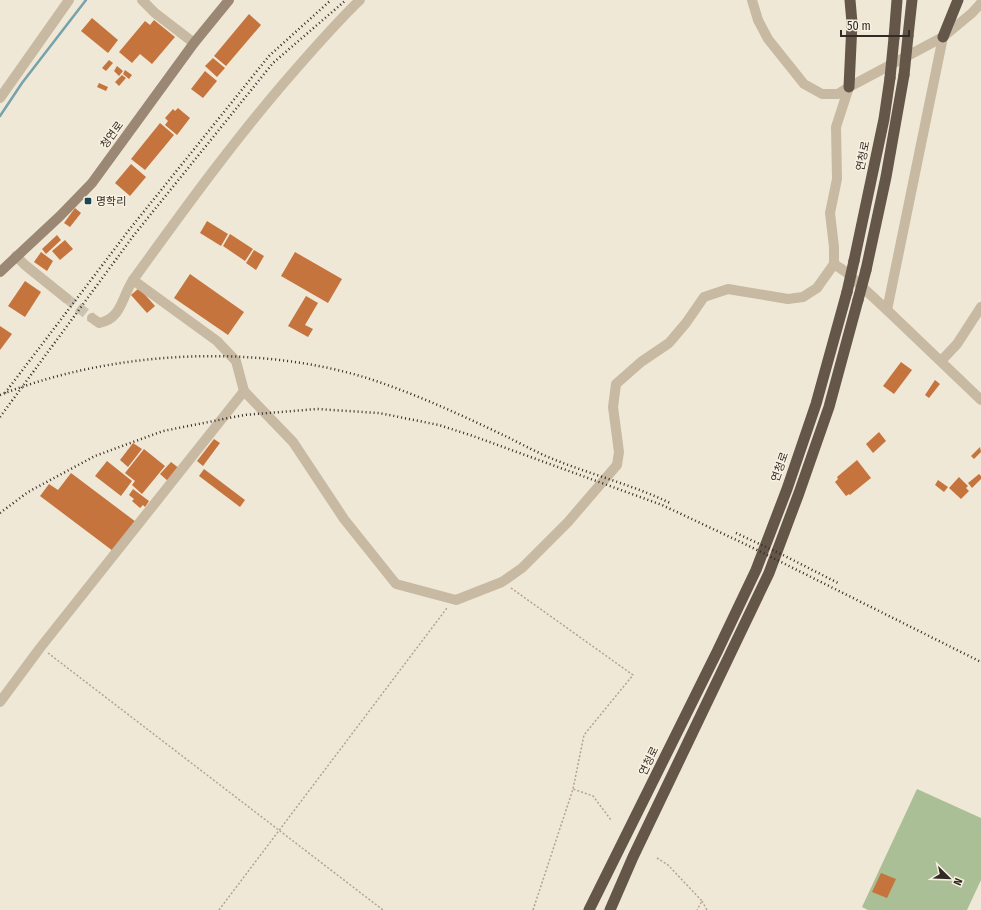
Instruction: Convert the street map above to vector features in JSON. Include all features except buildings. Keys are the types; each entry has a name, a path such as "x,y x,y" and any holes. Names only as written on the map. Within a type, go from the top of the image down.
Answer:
{"highway":[{"path":"849,86 852,23 850,0"},
{"name":"연청로","path":"589,910 756,570 816,404 848,292 882,126 890,78 898,0"},
{"path":"607,910 769,573 829,407 866,270 886,177 904,74 912,0"},
{"path":"943,37 958,0"},
{"path":"610,910 633,857"}],"main road":[{"name":"청연로","path":"0,272 60,216 92,183 194,43 229,0"}],"street":[{"path":"0,98 69,0"},
{"path":"142,0 155,13 194,43"},
{"path":"92,318 99,323 106,322 114,317 119,310 128,286 227,152 264,105 332,27 360,0"},
{"path":"752,0 758,20 768,39 804,84 822,94 838,94 849,86 943,37 972,14 981,3"},
{"path":"887,310 943,37"},
{"path":"133,280 217,341 236,361 244,391 293,442 344,519 396,584 456,600 502,582 522,568 568,522 617,465 619,452 613,407 616,384 641,362 669,343 704,297 728,289 788,299 804,297 817,288 834,264 834,247 830,213 837,179 836,127 849,86"},
{"path":"16,256 66,298"},
{"path":"834,264 846,272 981,400"},
{"path":"941,361 957,344 981,307"},
{"path":"0,702 40,648 244,391"}],"path":[{"path":"502,582 633,675 584,735 574,789 533,910"},
{"path":"219,910 448,607 456,600"},
{"path":"40,648 383,910"},
{"path":"574,789 593,796 612,820"},
{"path":"657,858 668,866 702,901 707,910"},
{"path":"697,910 702,901"}],"green space":[{"path":"917,789 981,818 981,880 967,910 868,910 862,907"}],"waterway":[{"path":"0,116 22,83 86,0"}],"tunnel":[{"path":"66,298 92,318"}],"railway":[{"path":"5,393 129,230 269,56 331,0"},
{"path":"0,417 134,235 273,63 346,0"},
{"path":"0,395 43,380 88,369 135,361 182,357 230,356 277,360 323,367 367,378 401,390 468,418 548,457 640,490 670,503"},
{"path":"0,513 28,492 95,456 163,431 244,415 317,409 379,413 439,425 473,436 662,505 747,545 981,662"},
{"path":"736,533 838,583"}],"place":[{"name":"명학리","path":"88,201"}]}
